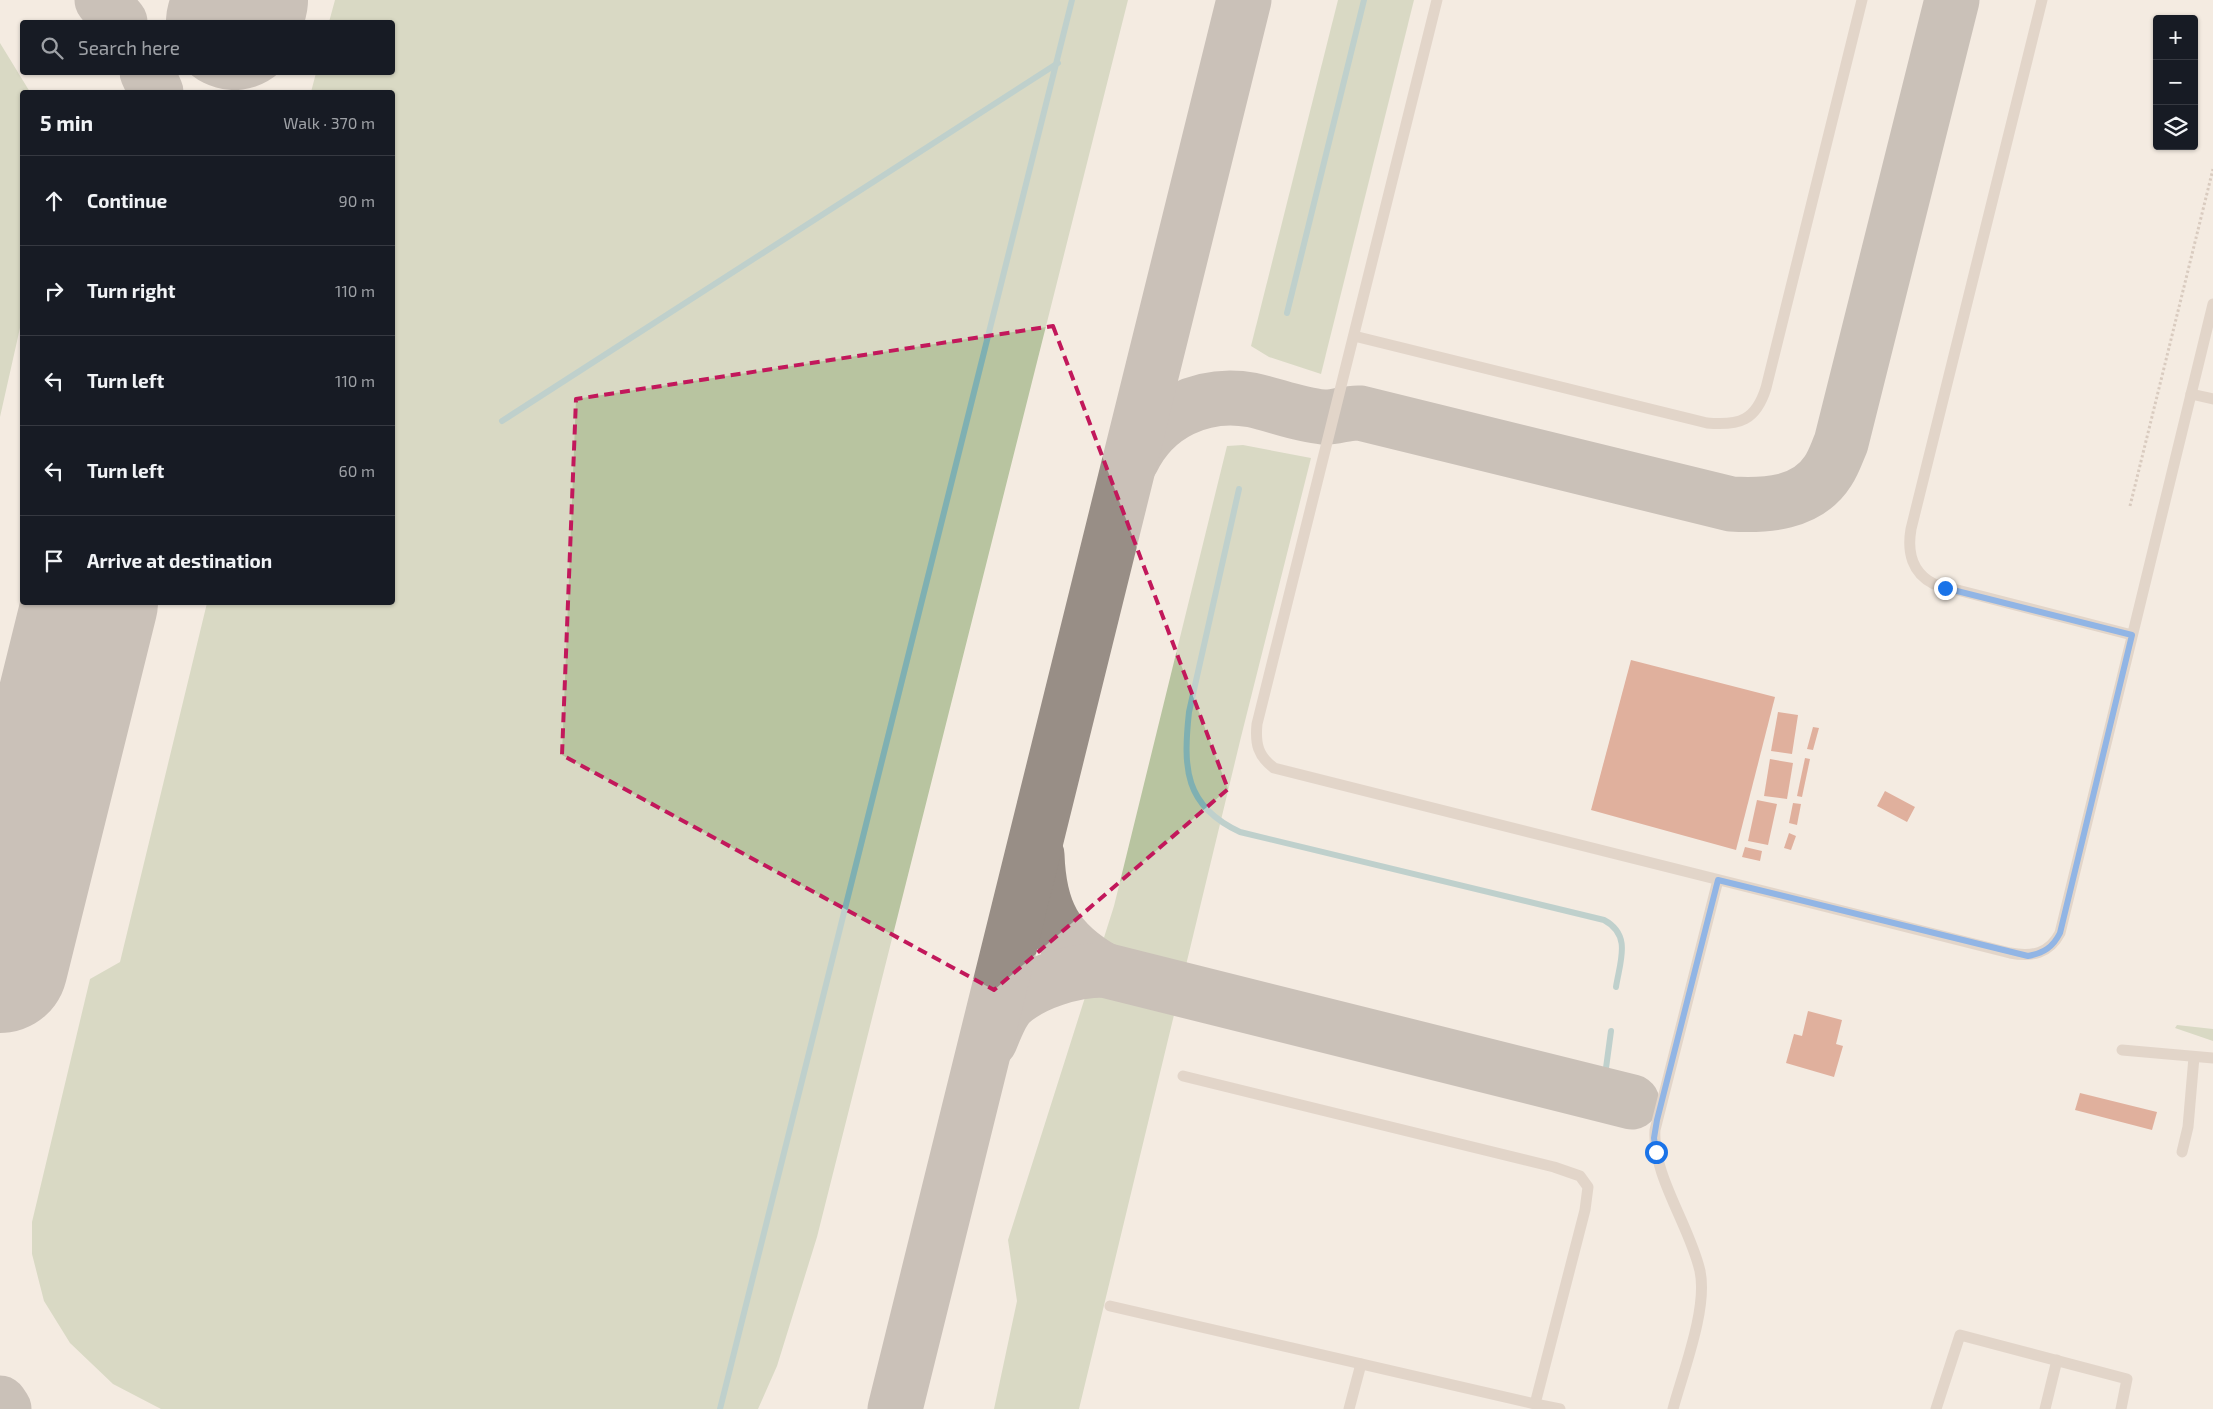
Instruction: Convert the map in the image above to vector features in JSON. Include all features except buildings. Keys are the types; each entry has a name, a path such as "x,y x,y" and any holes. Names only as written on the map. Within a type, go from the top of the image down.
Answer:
{"lane":[{"path":"1437,0 1257,724 1256,738 1258,751 1264,761 1274,768 2010,952 2028,956 2048,949 2055,943 2060,933 2213,304"},
{"path":"1354,336 1707,423 1737,422 1754,413 1759,407 1766,388 1862,0"},
{"path":"2042,0 1911,529 1909,549 1915,567 1926,580 1934,584 2132,635"},
{"path":"2191,394 2213,399"},
{"path":"1674,1409 1699,1314 1702,1284 1696,1259 1658,1161 1655,1130 1718,880"},
{"path":"2122,1050 2213,1058"},
{"path":"2182,1152 2188,1127 2194,1057"},
{"path":"1183,1076 1554,1167 1580,1176 1588,1186 1585,1210 1535,1404"},
{"path":"1110,1306 1560,1409"},
{"path":"1936,1409 1960,1335 2127,1379 2121,1409"},
{"path":"2045,1409 2057,1360"},
{"path":"1349,1409 1361,1364"}],"path":[{"path":"2130,506 2213,169"}],"highlighted area":[{"path":"1053,326 1228,789 994,990 562,755 576,399"}],"green space":[{"path":"335,0 1128,0 817,1237 777,1366 758,1409 161,1409 113,1384 70,1343 44,1301 32,1254 32,1222 90,979 120,962 207,605 395,605 395,90 312,90 315,75 395,75 395,20 330,20"},
{"path":"1338,0 1414,0 1321,374 1269,357 1251,346"},
{"path":"0,43 29,90 20,90 20,328 0,417"},
{"path":"1243,445 1311,458 1241,737 1079,1409 994,1409 1017,1301 1008,1240 1114,906 1227,446"},
{"path":"2177,1025 2213,1029 2213,1041 2175,1028"}],"waterway":[{"path":"720,1409 1072,0"},
{"path":"1287,313 1364,0"},
{"path":"502,421 1058,63"},
{"path":"1239,489 1189,712 1187,732 1188,768 1191,783 1198,797 1221,822 1240,832 1604,920 1613,926 1621,941 1622,949 1616,987"},
{"path":"1606,1068 1611,1031"}],"taxiway":[{"path":"102,0 118,20"},
{"path":"895,1409 1244,0"},
{"path":"1132,460 1141,444 1166,418 1198,403 1215,399 1233,398 1252,400 1314,416 1332,417 1360,413 1731,504 1785,501 1809,490 1828,471 1841,443 1952,0"},
{"path":"148,75 155,90"},
{"path":"1037,855 1041,893 1053,923 1073,948 1104,970"},
{"path":"990,1041 998,1021 1010,1003 1030,989 1067,975 1104,970 1632,1102"},
{"path":"0,1403 4,1409"}],"runway":[{"path":"235,20 240,0"},
{"path":"0,965 89,605"}],"route":[{"path":"1656,1152 1654,1138 1657,1120 1718,880 2028,956 2039,954 2055,943 2060,933 2132,635 1945,588"}]}
